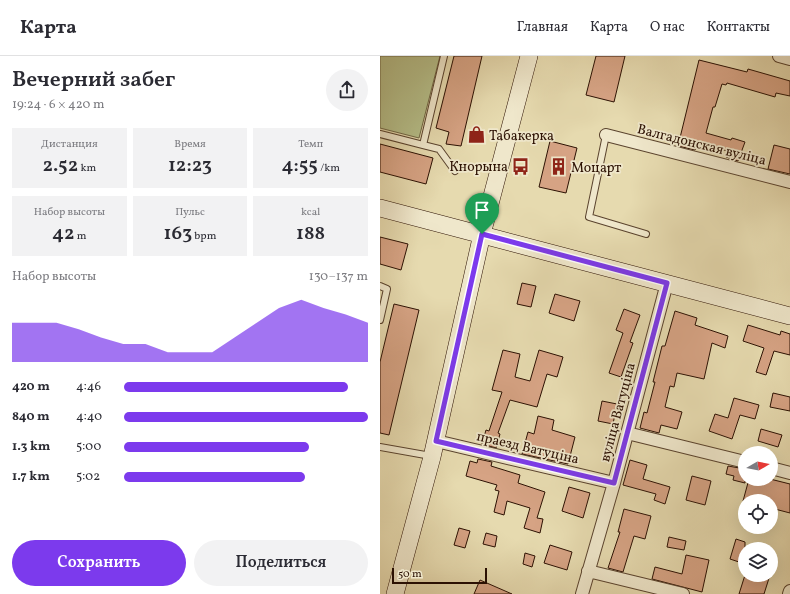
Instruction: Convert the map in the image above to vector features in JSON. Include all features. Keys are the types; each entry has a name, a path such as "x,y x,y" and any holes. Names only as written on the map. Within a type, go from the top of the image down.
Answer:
{"main road":[{"path":"395,594 434,449 482,234 529,56"},
{"path":"380,208 790,316"}],"street":[{"path":"779,56 790,59"},
{"name":"Валгадонская вуліца","path":"606,135 790,182"},
{"name":"вуліца Ватуціна","path":"582,594 614,483 667,283"},
{"path":"627,433 738,460"},
{"name":"праезд Ватуціна","path":"434,449 614,483"},
{"path":"778,470 790,473"},
{"path":"588,571 683,594"},
{"path":"789,594 790,590"}],"lane":[{"path":"423,144 444,56"},
{"path":"380,134 439,149 455,171"},
{"path":"606,135 589,217 646,234"},
{"path":"380,286 387,289 380,320"},
{"path":"380,447 434,449"}],"green space":[{"path":"380,56 440,56 419,138 380,128"}],"building":[{"path":"454,56 482,56 461,146 446,144 449,132 436,128"},
{"path":"596,56 625,56 614,102 586,95"},
{"path":"699,60 747,72 748,69 790,81 790,96 776,93 775,97 727,83 726,85 722,84 715,107 713,107 706,133 745,142 738,161 726,157 728,151 697,143 695,150 678,146"},
{"name":"Моцарт","path":"550,141 577,148 566,193 539,187"},
{"path":"380,144 433,158 426,184 380,172"},
{"path":"774,145 790,149 790,174 768,169"},
{"path":"380,237 408,244 401,270 380,264"},
{"path":"522,283 536,286 531,307 517,304"},
{"path":"555,294 580,301 574,321 549,313"},
{"path":"394,304 419,310 389,435 380,433 380,362"},
{"path":"624,309 640,315 630,342 633,343 621,377 609,373 623,333 616,330"},
{"path":"675,311 697,318 695,325 728,336 725,348 712,343 704,379 677,373 674,387 670,386 665,407 682,412 677,429 661,425 659,433 640,428 644,412 647,413 662,346 665,346"},
{"path":"748,325 780,335 781,331 790,334 790,355 774,351 766,375 756,372 764,348 743,341"},
{"path":"503,350 520,354 515,377 530,381 539,350 563,357 557,377 547,374 537,407 510,400 498,433 500,434 496,448 482,444 486,430 489,431 502,392 492,390"},
{"path":"773,393 790,397 790,411 770,407"},
{"path":"734,398 759,405 755,419 740,415 732,439 709,431 715,414 728,418"},
{"path":"602,401 617,404 613,424 598,421"},
{"path":"538,416 554,420 552,430 575,437 568,464 522,454 528,432 534,434"},
{"path":"761,429 782,435 778,447 758,441"},
{"path":"478,459 492,462 491,466 520,475 518,483 545,492 537,518 543,519 540,533 524,528 530,508 507,501 504,515 494,512 499,491 495,490 497,485 466,476 470,461 477,463"},
{"path":"630,460 647,465 643,479 670,487 665,504 654,500 656,494 623,485"},
{"path":"728,466 738,468 738,481 733,480 734,476 726,474"},
{"path":"692,476 711,481 705,505 686,500"},
{"path":"778,481 790,484 790,513 778,510 778,494 745,494 747,486 778,486"},
{"path":"569,487 590,493 583,518 562,511"},
{"path":"624,509 651,516 645,539 634,536 623,572 608,568 620,532 618,532"},
{"path":"459,528 470,531 465,548 454,545"},
{"path":"486,533 497,536 495,547 483,544"},
{"path":"669,537 686,541 684,550 667,547"},
{"path":"736,539 745,542 738,542 738,562 730,559"},
{"path":"550,545 572,552 567,570 544,563"},
{"path":"525,553 535,556 532,567 523,564"},
{"path":"686,555 709,560 702,592 652,579 655,567 682,574"},
{"path":"480,580 512,594 474,594"},
{"path":"743,582 768,582 764,594 739,594"}],"place":[{"name":"Табакерка","path":"476,135"},
{"name":"Кнорына","path":"521,166"},
{"name":"Моцарт","path":"558,167"}],"route":[{"path":"482,234 667,283 614,483 436,441 482,234"}]}
